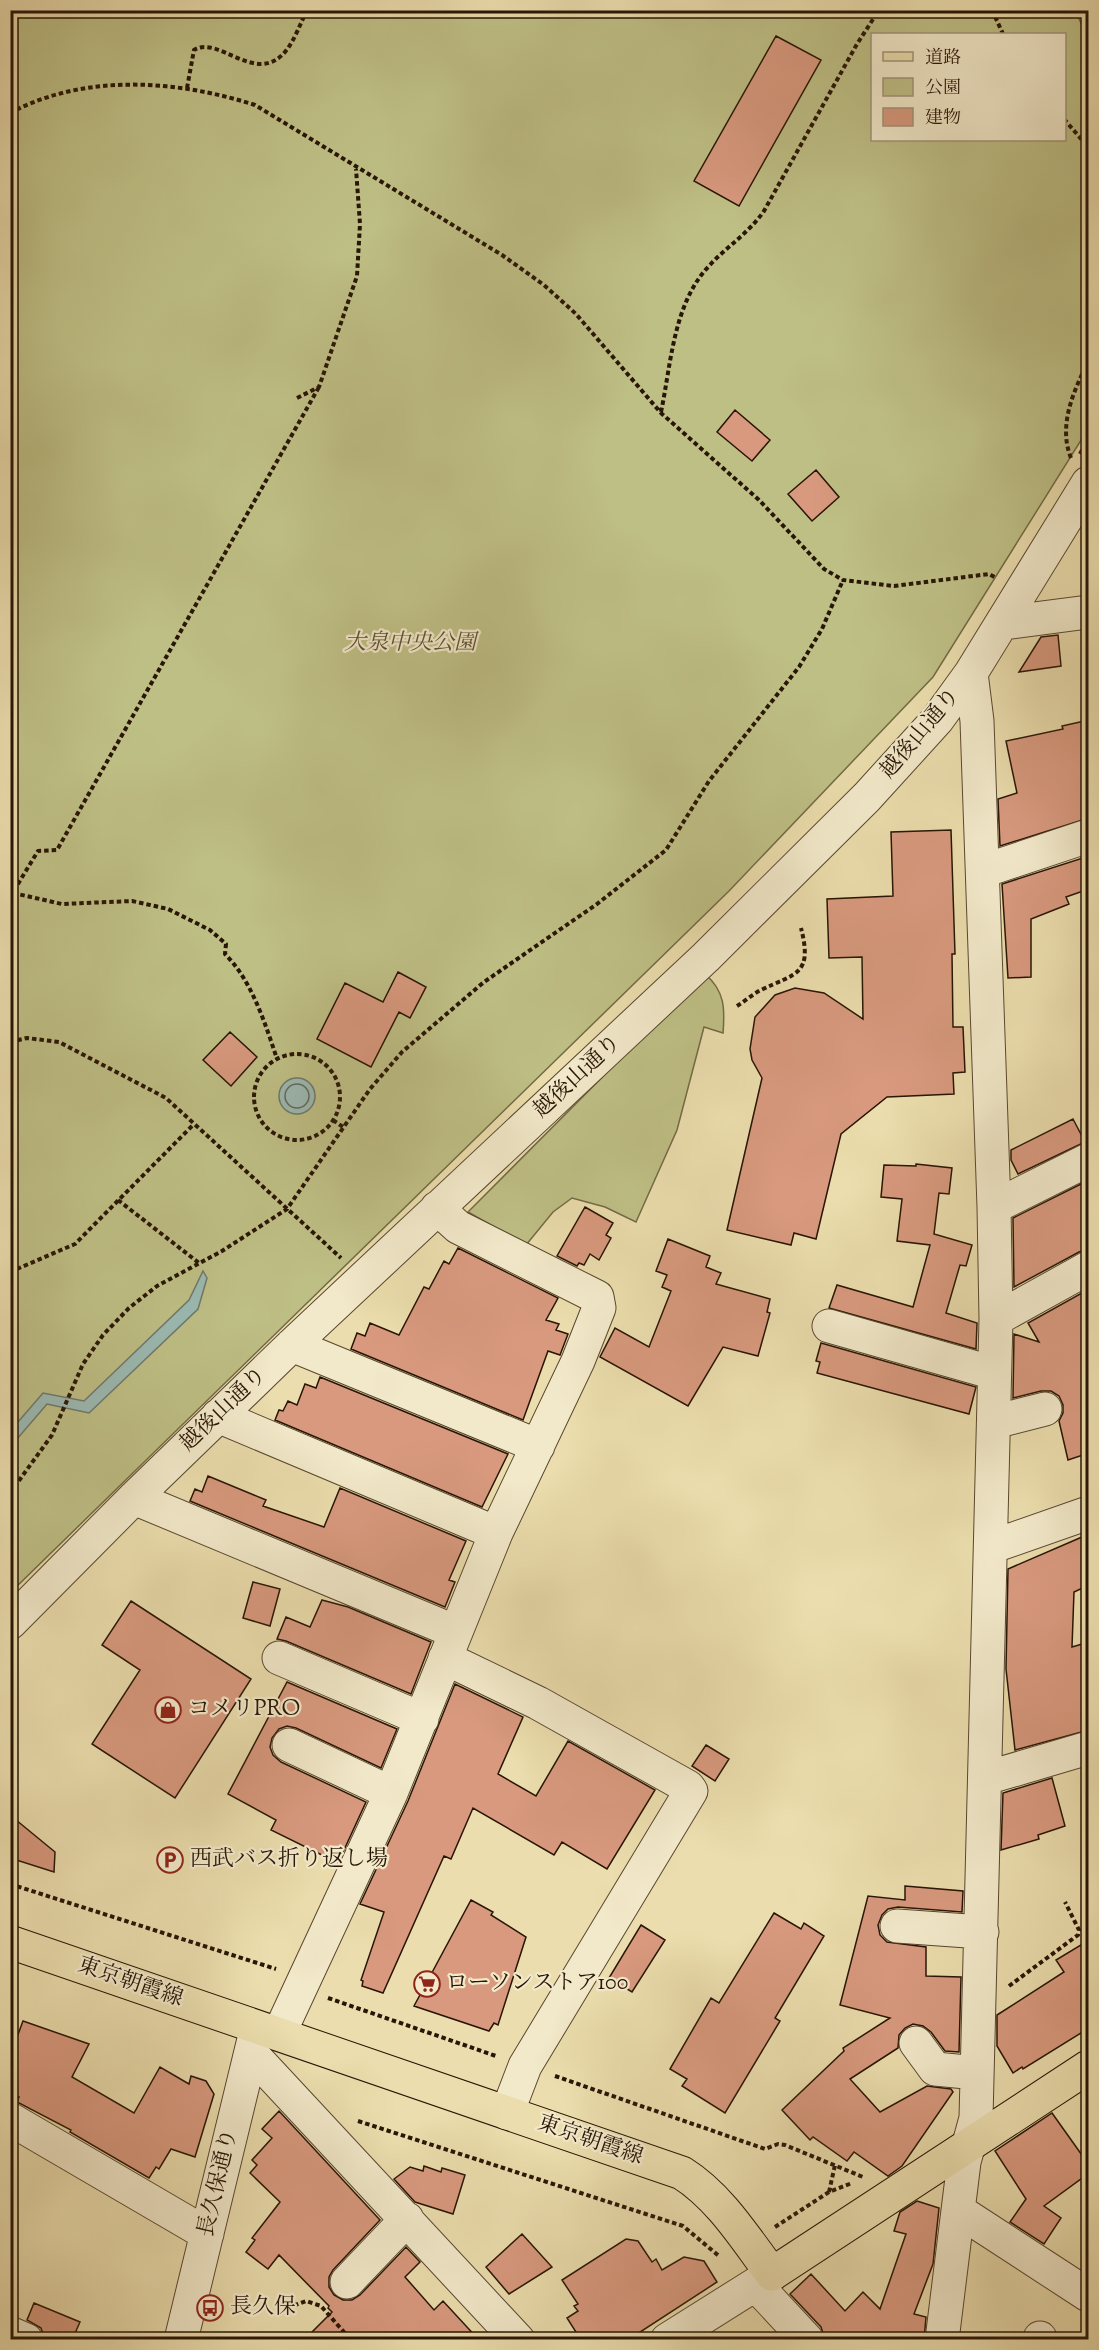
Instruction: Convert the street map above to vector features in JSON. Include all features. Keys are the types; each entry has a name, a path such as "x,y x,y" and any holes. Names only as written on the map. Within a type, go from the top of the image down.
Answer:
{"main road":[{"name":"東京朝霞線","path":"10,1942 262,2038 507,2113 682,2174 701,2185 715,2200 749,2244 764,2279"},
{"path":"764,2279 1089,2067"}],"street":[{"name":"越後山通り","path":"10,1623 218,1416 706,957 867,797 937,720 971,673 1088,485"},
{"path":"1004,623 1089,612"},
{"path":"942,2340 964,2162 972,2143 976,2118 996,1319 983,871 977,722 971,673"},
{"path":"983,871 1089,836"},
{"path":"994,1207 1089,1160"},
{"name":"長久保通り","path":"181,2340 207,2234 262,2038 304,1979 391,1793 496,1533 578,1361 599,1308 600,1301 458,1227 437,1208"},
{"path":"996,1319 1089,1268"},
{"path":"829,1326 994,1373"},
{"path":"292,1345 538,1446"},
{"path":"994,1422 1045,1409"},
{"path":"218,1416 496,1533"},
{"path":"134,1498 451,1645 538,1703 688,1786 691,1791 525,2066 507,2113"},
{"path":"992,1547 1089,1513"},
{"path":"279,1658 422,1719"},
{"path":"289,1745 391,1793"},
{"path":"986,1778 1089,1748"},
{"path":"897,1926 982,1932"},
{"path":"262,2038 407,2219 518,2340"},
{"path":"915,2043 935,2069 978,2073"},
{"path":"10,2119 207,2234"},
{"path":"959,2211 1089,2295"},
{"path":"347,2282 407,2219"},
{"path":"667,2340 764,2279 807,2340"},
{"path":"10,2333 26,2340"}],"path":[{"path":"187,88 191,57 199,47 207,47 251,63 272,62 283,55 307,10"},
{"path":"661,413 675,340 686,302 706,268 754,226 764,211 856,44 879,10"},
{"path":"992,10 1003,33"},
{"path":"10,113 33,101 132,83 221,94 255,105 289,123 356,168 502,255 544,285 576,314 661,413 751,492 824,569 843,580 894,586 989,574 1023,592"},
{"path":"1066,120 1089,147"},
{"path":"277,1059 261,1013 237,966 225,954 226,944 210,930 168,909 132,900 62,904 12,895 39,851 57,850 319,387 357,276 360,224 356,168"},
{"path":"1088,485 1070,455 1065,440 1066,422 1089,362"},
{"path":"297,398 319,387"},
{"path":"10,1493 52,1435 83,1364 103,1335 129,1308 157,1286 286,1209 370,1089 402,1052 484,982 597,904 666,850 709,782 799,667 822,629 843,580"},
{"path":"737,1006 761,990 788,980 800,969 805,945 801,928"},
{"path":"10,1042 27,1038 46,1039 78,1050 166,1098 363,1278"},
{"path":"295,1054 308,1055 329,1068 336,1079 339,1093 338,1107 333,1120 317,1134 297,1140 278,1135 262,1122 256,1110 256,1083 262,1072 277,1059 295,1054"},
{"path":"333,1120 343,1127"},
{"path":"10,1272 75,1244 194,1124"},
{"path":"118,1200 199,1263"},
{"path":"10,1884 304,1979 316,1986 331,2001 346,2007 765,2149 778,2144 785,2145 862,2176 882,2186 889,2196"},
{"path":"980,2000 989,2000 1078,1935 1079,1930 1065,1902"},
{"path":"354,2120 683,2226 724,2260 829,2192 860,2180 862,2176"},
{"path":"829,2192 835,2165"},
{"path":"287,2308 306,2301 321,2306 351,2340"}],"green space":[{"name":"大泉中央公園","path":"11,11 1075,11 1088,37 1088,429 933,677 729,891 11,1592"},
{"path":"705,974 712,980 720,994 724,1016 723,1033 704,1027 677,1130 636,1222 605,1207 572,1198 553,1212 526,1245 468,1212"}],"water":[{"path":"297,1078 310,1083 315,1096 310,1109 297,1114 284,1109 279,1096 284,1083"},
{"path":"203,1271 207,1278 198,1309 89,1413 47,1404 11,1446 11,1430 43,1393 84,1401 189,1300"}],"building":[{"path":"776,36 821,60 739,206 694,181"},
{"path":"735,410 770,440 752,461 717,432"},
{"path":"816,470 839,497 812,521 788,494"},
{"path":"1058,635 1061,666 1019,672 1041,637"},
{"path":"1089,720 1089,768 1083,769 1089,789 1089,818 1000,846 998,799 1017,793 1006,741 1063,729 1062,726"},
{"path":"951,830 955,954 952,954 953,1027 963,1027 965,1072 953,1073 954,1094 887,1097 841,1134 816,1239 794,1233 791,1245 727,1230 762,1078 752,1060 750,1049 755,1017 775,995 795,988 824,993 863,1019 862,957 829,958 827,899 893,896 891,832"},
{"path":"1089,856 1089,889 1066,897 1069,904 1031,919 1031,977 1008,978 1002,884"},
{"path":"398,972 426,987 410,1018 399,1012 371,1067 317,1039 345,983 383,1002"},
{"path":"230,1032 257,1057 231,1086 203,1060"},
{"path":"1073,1119 1085,1142 1018,1174 1011,1160 1011,1150"},
{"path":"916,1164 952,1168 949,1194 939,1193 934,1234 972,1245 966,1266 960,1265 946,1313 977,1323 976,1349 829,1308 837,1285 913,1307 930,1245 897,1241 902,1199 881,1197 884,1165 916,1166"},
{"path":"1087,1181 1089,1249 1079,1252 1014,1287 1013,1218"},
{"path":"585,1207 613,1223 606,1235 611,1238 599,1260 590,1254 584,1265 579,1263 577,1266 557,1256"},
{"path":"668,1239 710,1256 706,1267 721,1273 716,1284 770,1299 767,1312 770,1313 758,1356 723,1347 688,1406 600,1357 615,1328 649,1347 671,1291 662,1287 667,1275 656,1271"},
{"path":"458,1248 558,1298 546,1320 559,1324 556,1330 568,1334 560,1355 548,1351 523,1420 351,1349 357,1333 365,1336 370,1323 399,1335 424,1287 429,1289 444,1261 449,1264"},
{"path":"1089,1289 1089,1453 1068,1460 1059,1421 1063,1413 1063,1405 1059,1396 1051,1391 1041,1391 1013,1398 1014,1334 1039,1342 1028,1323"},
{"path":"821,1343 976,1387 969,1414 817,1373 820,1362 816,1361"},
{"path":"320,1377 508,1454 482,1507 275,1420 279,1410 283,1411 288,1401 297,1405 305,1384 316,1388"},
{"path":"208,1476 266,1500 263,1506 324,1527 340,1488 466,1541 449,1580 455,1582 445,1607 190,1501 195,1489 202,1492"},
{"path":"1089,1534 1089,1585 1074,1592 1072,1647 1089,1642 1089,1730 1015,1750 1006,1669 1008,1569"},
{"path":"253,1582 280,1589 270,1626 243,1618"},
{"path":"322,1600 348,1607 431,1642 411,1694 277,1639 286,1617 310,1627"},
{"path":"131,1601 251,1679 175,1798 92,1744 140,1670 102,1645"},
{"path":"287,1682 397,1729 381,1768 296,1728 287,1726 279,1729 272,1738 270,1747 273,1755 281,1762 366,1802 338,1863 271,1830 276,1820 228,1794"},
{"path":"455,1684 523,1717 498,1774 536,1796 568,1741 655,1790 607,1869 562,1842 554,1855 473,1808 451,1859 444,1856 383,1993 362,1986 363,1981 361,1980 384,1912 360,1904 408,1801"},
{"path":"706,1745 729,1759 715,1781 692,1766"},
{"path":"1052,1778 1065,1826 1038,1835 1039,1839 1001,1850 1003,1793"},
{"path":"10,1815 55,1852 54,1872 10,1858"},
{"path":"905,1886 963,1891 962,1912 898,1907 888,1909 882,1915 878,1925 880,1935 887,1942 926,1947 926,1976 961,1977 959,2052 945,2051 931,2032 923,2026 913,2024 899,2035 898,2048 850,2079 880,2112 927,2086 951,2089 953,2092 902,2166 888,2176 854,2152 847,2161 813,2137 810,2140 782,2110 844,2051 843,2048 890,2018 840,2005 868,1896 905,1900"},
{"path":"471,1900 493,1912 491,1915 526,1937 498,2025 494,2023 489,2031 414,2006"},
{"path":"774,1913 801,1929 804,1923 824,1936 775,2018 780,2021 725,2113 682,2086 687,2079 670,2069 711,1998 719,2003"},
{"path":"641,1925 665,1940 632,1992 609,1978"},
{"path":"1089,1940 1089,2028 1013,2073 997,2046 997,2015 1064,1972 1056,1960"},
{"path":"23,2021 89,2044 72,2077 134,2113 160,2067 189,2084 191,2076 206,2081 214,2094 195,2157 171,2149 159,2169 156,2167 149,2178 70,2132 71,2130 17,2102 19,2097 10,2093 10,2056"},
{"path":"279,2111 380,2220 333,2270 329,2277 329,2287 334,2295 343,2300 352,2300 360,2295 406,2247 420,2262 405,2277 434,2310 443,2301 479,2340 304,2340 332,2312 329,2306 279,2255 268,2269 246,2252 255,2240 252,2238 280,2202 250,2173 257,2165 252,2160 272,2138 262,2129"},
{"path":"1052,2113 1089,2165 1089,2173 1044,2206 1061,2218 1044,2244 1010,2222 1026,2199 995,2151"},
{"path":"424,2166 441,2172 442,2168 465,2175 453,2214 415,2202 394,2179 410,2167 423,2171"},
{"path":"917,2201 939,2208 933,2264 914,2314 926,2317 924,2340 878,2340 857,2335 852,2340 825,2340 821,2327 790,2294 811,2274 845,2311 863,2292 880,2309 906,2234 894,2231 900,2212"},
{"path":"522,2234 552,2267 509,2294 486,2267"},
{"path":"626,2239 638,2241 652,2262 656,2259 662,2270 684,2257 704,2261 717,2282 628,2340 581,2340 567,2318 578,2311 574,2306 578,2304 562,2280"},
{"path":"34,2303 80,2322 72,2340 51,2340 44,2337 41,2328 27,2320"}],"place":[{"name":"コメリPRO","path":"168,1710"},
{"name":"西武バス折り返し場","path":"170,1860"},
{"name":"ローソンストア100","path":"427,1984"},
{"name":"長久保","path":"210,2308"}]}
